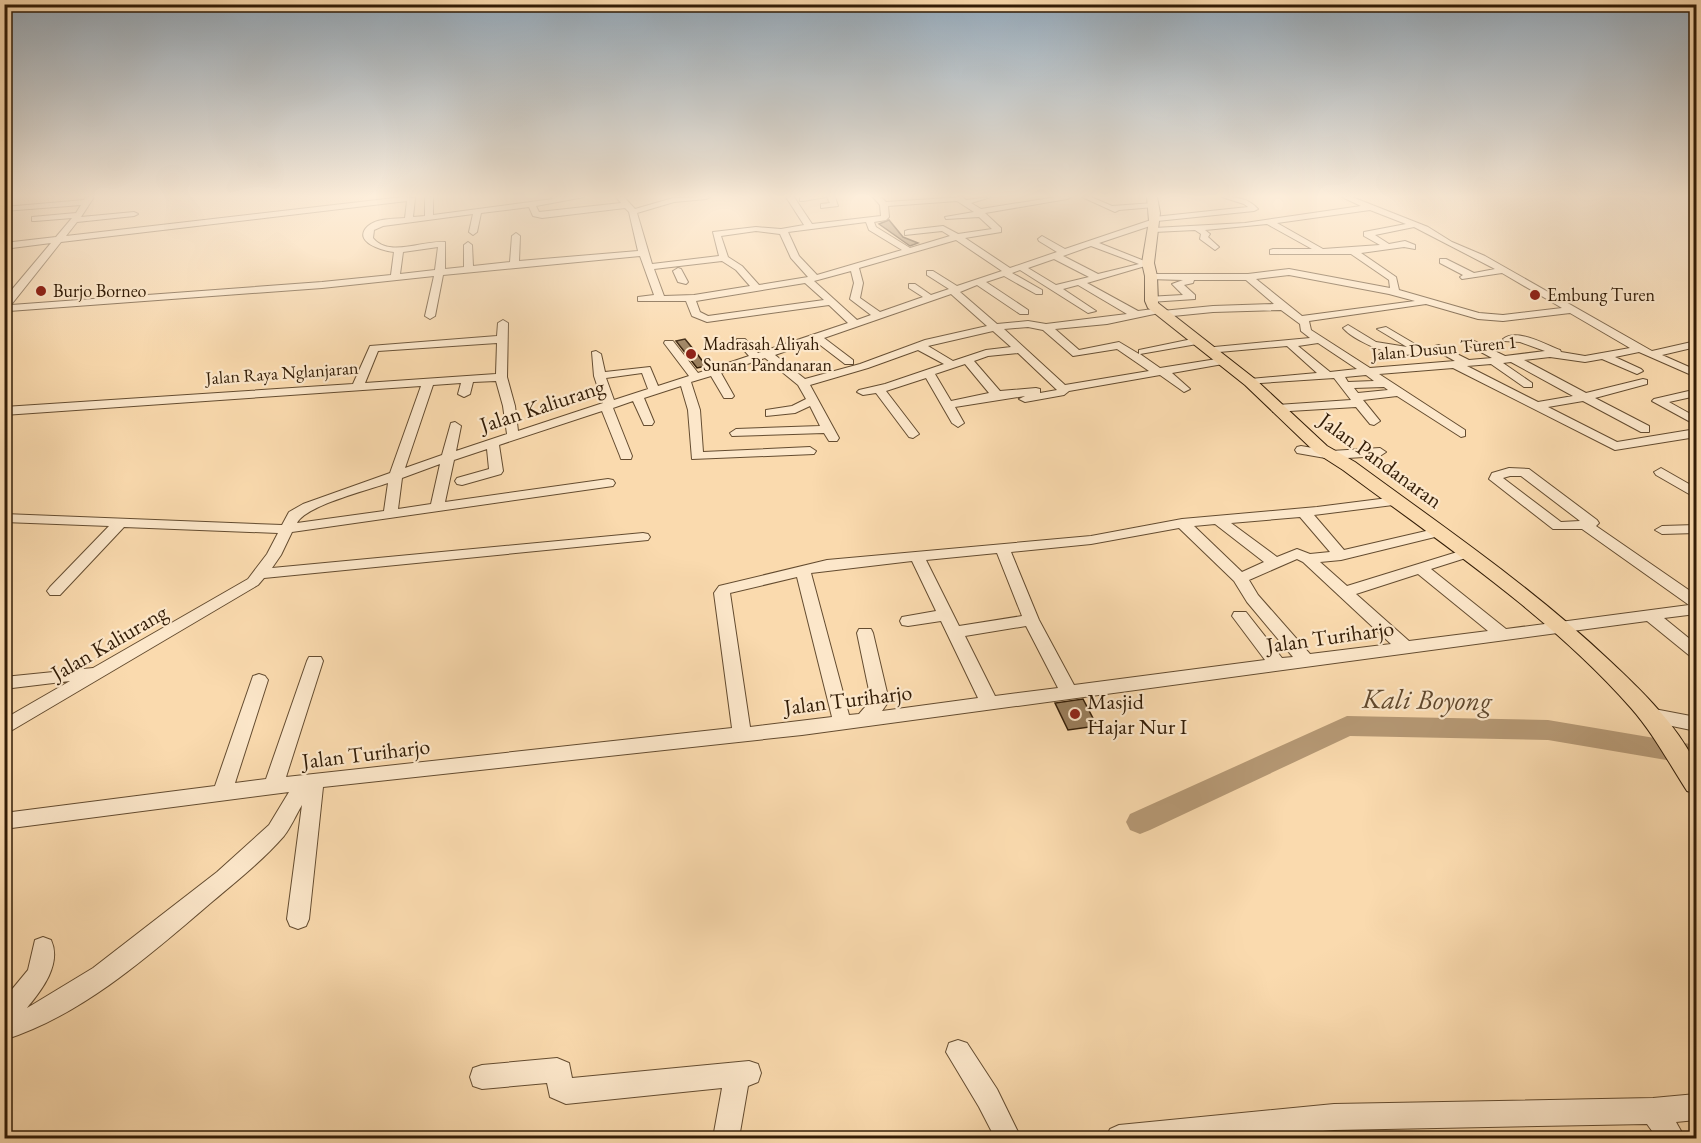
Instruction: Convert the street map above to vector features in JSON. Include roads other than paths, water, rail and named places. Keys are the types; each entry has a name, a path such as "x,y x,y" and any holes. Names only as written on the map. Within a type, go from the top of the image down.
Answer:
{"main road":[{"path":"1147,250 1145,263 1151,278 1150,299"},
{"name":"Jalan Pandanaran","path":"1150,299 1161,312 1250,382 1296,427 1521,594 1560,628 1622,684 1655,723 1696,784"}],"street":[{"path":"5,309 50,250"},
{"path":"395,278 400,250"},
{"path":"430,316 441,250"},
{"path":"467,250 469,271"},
{"path":"514,265 515,250"},
{"path":"722,250 724,258 736,266 753,285"},
{"path":"791,250 811,279 854,323"},
{"path":"979,250 1012,270 1039,292"},
{"path":"1055,250 1097,277"},
{"name":"Jalan Kaliurang","path":"4,728 96,672 245,588 260,574 274,555 294,515 308,507 447,458 762,356 1070,250"},
{"path":"1111,250 1145,263"},
{"path":"1271,250 1289,272"},
{"path":"1305,250 1358,250"},
{"path":"1465,250 1505,270 1646,352 1696,374"},
{"path":"701,287 811,279 909,251"},
{"path":"1353,251 1393,279 1395,289 1390,291"},
{"path":"5,309 196,296 643,253 657,297"},
{"path":"650,271 724,258"},
{"path":"1443,261 1469,277 1505,270"},
{"path":"1056,288 1145,263"},
{"path":"715,269 736,266"},
{"path":"854,268 858,276 858,292 855,299 878,315"},
{"path":"650,271 693,270"},
{"path":"1012,270 1056,288 1092,311"},
{"path":"678,271 683,282"},
{"path":"1151,278 1248,277 1289,272 1390,291 1478,316 1516,317 1569,309"},
{"path":"930,273 955,290 1063,389"},
{"path":"1216,277 1227,286 1257,285"},
{"path":"1248,277 1301,319 1305,323 1306,331 1461,434"},
{"path":"1150,299 1192,297 1177,284 1190,281"},
{"path":"979,282 1024,312"},
{"path":"1079,282 1137,315"},
{"path":"641,299 690,298 753,285"},
{"path":"912,286 930,298"},
{"path":"1377,289 1398,306"},
{"path":"690,298 696,314 707,319 833,302"},
{"path":"1301,319 1428,302"},
{"path":"879,389 888,372 920,346 995,327 1028,324 1046,327 1107,321 1161,312 1283,307"},
{"path":"1478,316 1480,321 1512,339 1561,354"},
{"path":"503,323 501,377 509,406 513,437"},
{"path":"1046,327 1077,354 1119,345 1184,389"},
{"path":"1348,328 1354,334 1383,349 1420,350"},
{"path":"1382,329 1420,350 1456,364 1615,446 1696,433"},
{"path":"959,335 986,353"},
{"path":"816,337 849,362"},
{"path":"358,386 374,348 503,339"},
{"path":"1180,358 1210,351 1256,345 1319,340"},
{"path":"736,433 830,434 803,383 741,341"},
{"path":"669,343 691,378 697,456 810,451"},
{"path":"1472,343 1645,429"},
{"path":"1290,344 1303,357 1345,385 1374,421"},
{"name":"Jalan Dusun Turen 1","path":"1250,382 1561,354 1585,359 1696,344"},
{"path":"920,346 953,364"},
{"path":"1439,348 1456,364"},
{"path":"803,383 888,372 929,373 986,353 1019,350"},
{"path":"1143,352 1210,351"},
{"path":"1025,399 1060,393 1063,389 1159,371 1210,351"},
{"path":"596,354 608,405 626,456"},
{"path":"1604,356 1637,371"},
{"path":"967,359 997,394"},
{"path":"1503,360 1528,385"},
{"path":"600,376 646,369 654,390"},
{"path":"714,371 728,396"},
{"path":"929,373 958,423"},
{"name":"Jalan Raya Nglanjaran","path":"4,411 501,377"},
{"path":"464,394 468,379"},
{"path":"390,515 396,476 428,382"},
{"path":"1536,406 1643,382"},
{"path":"1345,385 1388,384"},
{"path":"863,392 879,389"},
{"path":"879,389 913,434"},
{"path":"947,405 997,394 1037,391"},
{"path":"1310,392 1321,406"},
{"path":"1278,409 1321,406 1401,392"},
{"path":"1011,393 1029,412"},
{"path":"1693,393 1658,401 1696,422"},
{"path":"637,396 648,422"},
{"path":"785,427 776,412 795,409 811,401"},
{"path":"795,409 801,425"},
{"path":"437,508 455,426"},
{"path":"462,481 496,471 494,443"},
{"path":"1300,450 1331,455 1380,452"},
{"path":"1585,525 1592,523 1524,472 1519,470 1502,473 1496,479 1557,525 1585,525 1696,602"},
{"path":"1661,472 1696,493"},
{"path":"4,518 286,529 608,483"},
{"path":"742,734 723,590 827,565 1090,540 1182,523 1396,501"},
{"path":"1303,512 1341,555"},
{"path":"1217,519 1276,564"},
{"path":"55,591 120,523"},
{"path":"1182,523 1240,578 1252,598 1307,662"},
{"path":"1662,530 1696,529"},
{"path":"1308,559 1341,555 1439,532"},
{"path":"260,574 643,537"},
{"path":"1002,548 1030,620 1069,693"},
{"path":"1345,592 1467,553"},
{"path":"1240,578 1297,554 1308,559 1407,649"},
{"path":"917,556 990,704"},
{"path":"1420,568 1505,636"},
{"path":"803,571 842,723"},
{"name":"Jalan Turiharjo","path":"4,821 308,782 842,723 1696,609"},
{"path":"908,621 946,615"},
{"path":"1240,616 1279,666"},
{"path":"1651,616 1696,652"},
{"path":"954,632 1030,620"},
{"path":"864,720 880,701 865,633"},
{"path":"273,787 315,661"},
{"path":"4,683 96,672"},
{"path":"222,794 259,680"},
{"path":"1655,723 1696,724"},
{"path":"298,919 308,782"},
{"path":"4,1028 34,1018 60,1003 149,940 221,881 277,829 308,782"},
{"path":"4,1017 32,985 39,973 43,947"},
{"path":"958,1052 988,1098 1008,1138"},
{"path":"482,1077 557,1070 560,1072 559,1088 566,1091 743,1074 726,1138"},
{"path":"1119,1138 1334,1117 1653,1111 1696,1107"},
{"path":"1653,1111 1672,1138"}],"waterway":[{"name":"Kali Boyong","path":"1140,822 1347,726 1548,730 1696,755"}],"place":[{"name":"Burjo Borneo","path":"41,291"},
{"name":"Embung Turen","path":"1535,295"},
{"name":"Madrasah Aliyah Sunan Pandanaran","path":"691,354"},
{"name":"Masjid Hajar Nur I","path":"1075,714"}]}
